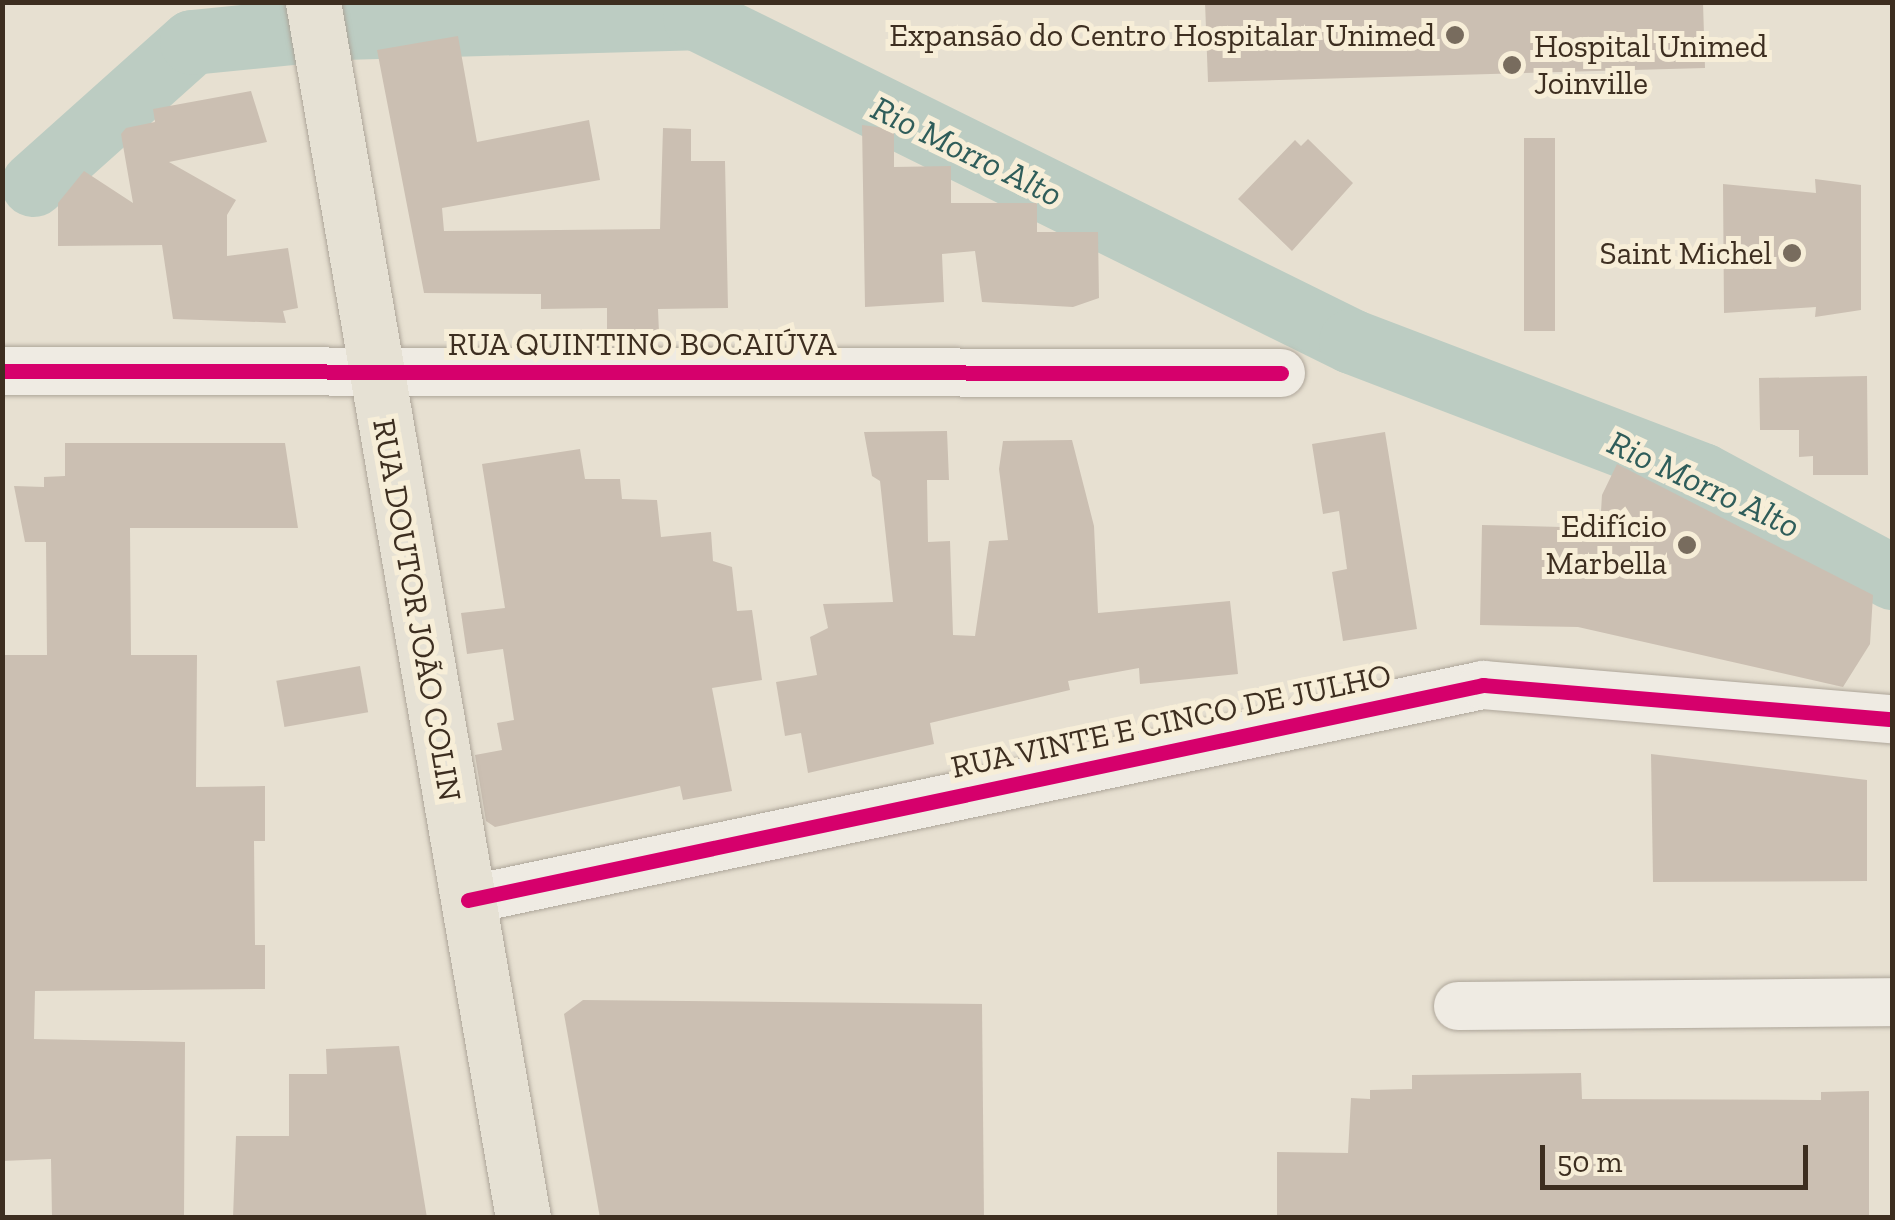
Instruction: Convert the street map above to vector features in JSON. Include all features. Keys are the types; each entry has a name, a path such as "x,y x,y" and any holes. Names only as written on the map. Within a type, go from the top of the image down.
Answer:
{"main road":[{"name":"RUA DOUTOR JOÃO COLIN","path":"313,2 524,1218"}],"street":[{"name":"RUA QUINTINO BOCAIÚVA","path":"2,370 1281,373"},
{"name":"RUA VINTE E CINCO DE JULHO","path":"468,900 1469,686 1524,685 1892,718"},
{"path":"1458,1006 1892,1002"}],"building":[{"name":"Expansão do Centro Hospitalar Unimed","path":"1205,2 1703,2 1705,68 1208,82"},
{"path":"458,36 477,142 589,120 600,180 442,208 444,231 660,229 663,128 691,129 691,161 725,161 728,308 658,309 659,333 607,334 607,308 541,309 541,294 424,293 377,50"},
{"path":"251,91 267,142 169,162 236,200 227,215 227,256 288,248 298,308 283,311 286,323 173,319 162,245 58,246 58,203 84,171 133,203 121,134 126,128 155,122 153,109"},
{"path":"862,125 894,129 894,167 951,166 951,203 1037,203 1037,232 1098,232 1099,298 1073,307 982,302 975,251 942,254 944,302 865,307"},
{"path":"1524,138 1555,138 1555,331 1524,331"},
{"path":"1308,139 1353,183 1292,251 1238,199 1295,140 1301,146"},
{"name":"Saint Michel","path":"1815,179 1861,185 1861,310 1815,317 1816,307 1724,313 1723,184 1816,193"},
{"path":"1867,376 1868,475 1813,475 1813,456 1799,457 1799,430 1760,430 1759,378"},
{"path":"947,431 949,480 927,480 928,542 950,541 953,635 975,636 989,541 1008,540 999,469 1003,441 1072,440 1094,526 1098,613 1230,601 1238,674 1140,684 1139,668 1068,681 1070,690 930,723 934,744 808,773 801,733 785,736 776,682 817,675 810,637 828,628 823,604 893,602 880,481 872,476 864,432"},
{"path":"1385,432 1417,629 1343,641 1332,572 1347,569 1339,511 1323,514 1312,444"},
{"path":"65,443 285,443 298,528 130,528 131,655 197,655 196,787 265,786 265,841 254,841 255,945 265,945 265,989 35,991 34,1039 185,1042 184,1218 52,1218 51,1159 2,1161 2,655 47,655 46,542 25,542 14,486 44,487 44,477 65,476"},
{"path":"580,449 585,479 620,479 622,499 657,500 661,537 711,532 713,561 732,567 737,611 752,610 762,680 712,688 732,791 683,800 680,786 495,827 486,821 475,755 502,750 497,723 514,720 503,649 467,654 461,613 505,608 482,464"},
{"name":"Edifício Marbella","path":"1617,464 1873,595 1870,644 1843,687 1578,627 1480,625 1482,525 1600,528 1602,495"},
{"path":"360,666 368,712 284,727 276,681"},
{"path":"1651,754 1867,780 1867,881 1653,882"},
{"path":"583,1000 982,1004 984,1218 600,1218 564,1014"},
{"path":"399,1046 427,1218 233,1218 236,1136 289,1136 289,1074 327,1074 326,1049"},
{"path":"1581,1073 1582,1099 1821,1100 1821,1092 1869,1091 1869,1218 1277,1218 1277,1152 1348,1153 1351,1098 1370,1099 1370,1090 1412,1089 1412,1075"}],"waterway":[{"name":"Rio Morro Alto","path":"33,184 192,42 342,27 695,17 1351,341 1702,475 1892,577"}],"cycle path":[{"path":"2,371 1281,373"},
{"path":"468,900 1483,685 1892,719"}],"place":[{"name":"Expansão do Centro Hospitalar Unimed","path":"1455,35"},
{"name":"Hospital Unimed Joinville","path":"1512,65"},
{"name":"Saint Michel","path":"1792,253"},
{"name":"Edifício Marbella","path":"1687,545"}]}
